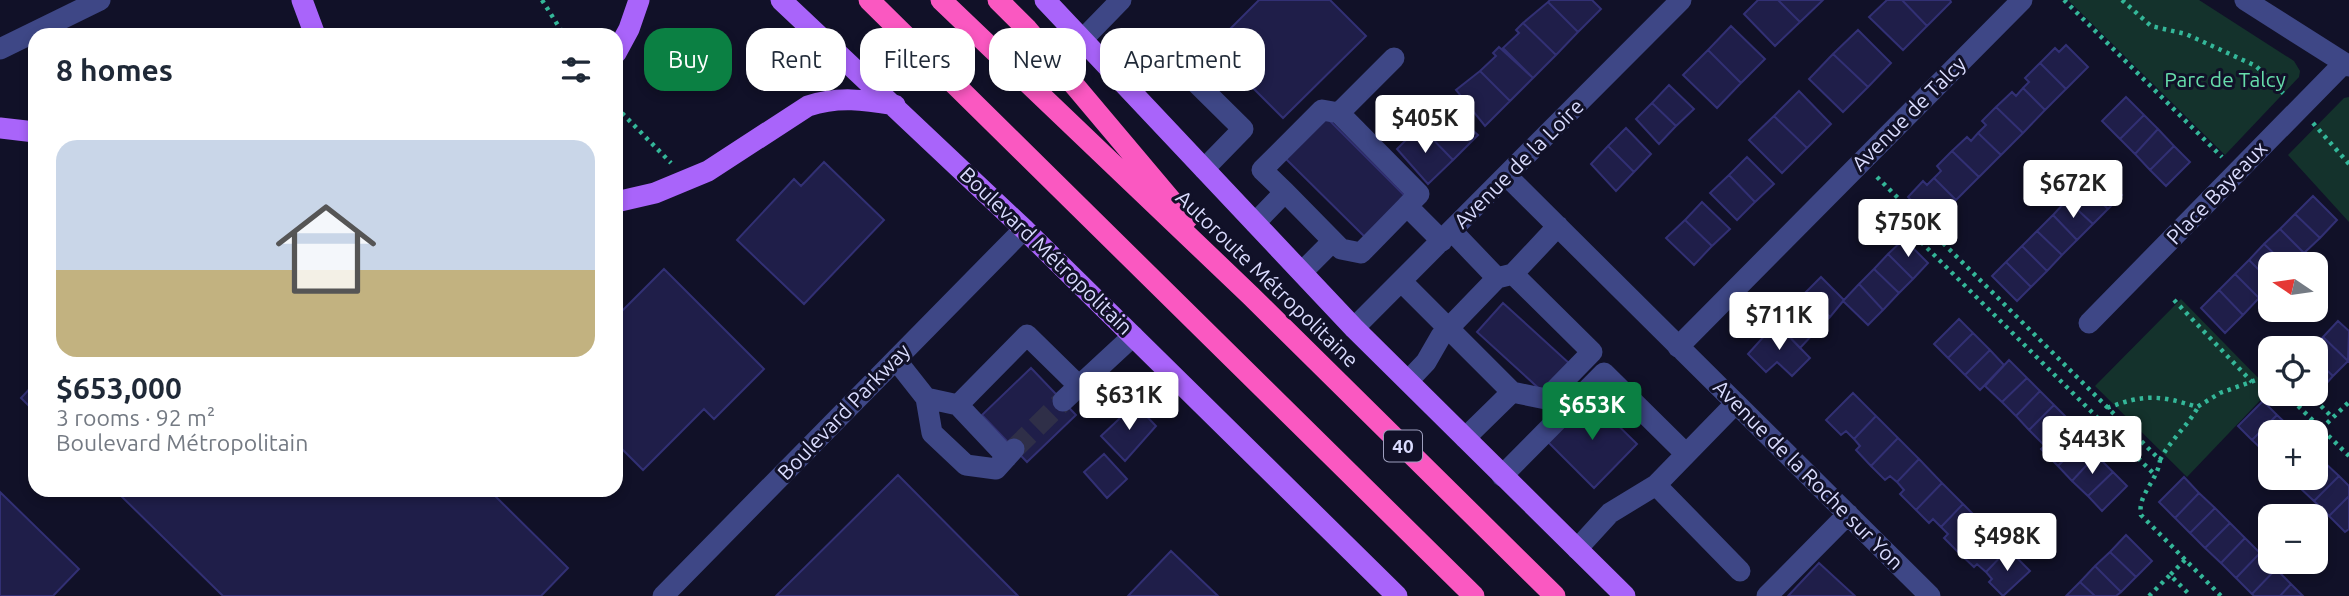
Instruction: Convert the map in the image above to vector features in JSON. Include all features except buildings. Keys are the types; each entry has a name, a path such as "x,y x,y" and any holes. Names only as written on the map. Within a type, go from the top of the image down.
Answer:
{"highway":[{"path":"869,0 1474,596"},
{"name":"Autoroute Métropolitaine","path":"941,0 1251,296 1555,596"},
{"path":"998,0 1027,29 1251,296"}],"main road":[{"path":"302,0 312,28"},
{"path":"623,40 639,0"},
{"name":"Boulevard Métropolitain","path":"780,0 895,105 1024,229 1394,595"},
{"path":"1045,0 1072,28"},
{"path":"1086,42 1100,57"},
{"path":"1132,91 1354,328 1625,596"},
{"path":"623,200 655,193 708,171 808,106 844,98 895,105"},
{"path":"0,128 28,131"}],"street":[{"path":"43,28 100,0"},
{"path":"1086,36 1121,0"},
{"name":"Avenue de la Loire","path":"1354,328 1681,0"},
{"name":"Avenue de Talcy","path":"1678,347 2022,0"},
{"path":"2245,0 2347,65"},
{"path":"0,49 28,35"},
{"path":"1339,113 1395,58"},
{"name":"Place Bayeaux","path":"2089,323 2299,110 2347,65"},
{"path":"1204,169 1243,129 1205,91"},
{"path":"1322,110 1339,113 1419,194 1361,253 1341,249 1284,192 1262,170 1322,110"},
{"name":"Avenue de la Roche sur Yon","path":"1507,176 1848,514 1921,593"},
{"path":"1255,223 1284,192"},
{"path":"1402,282 1512,391 1546,399 1592,352 1505,276 1408,206"},
{"path":"1408,381 1426,362 1449,328 1558,226"},
{"name":"Boulevard Parkway","path":"663,596 1024,229"},
{"path":"1302,272 1333,241"},
{"path":"958,405 1027,335 1079,386"},
{"path":"1063,401 1133,336"},
{"path":"895,360 926,398 932,433 966,466 996,470 1011,453 958,405 926,398"},
{"path":"1502,476 1604,373 1686,454"},
{"path":"1465,438 1512,391"},
{"path":"1577,549 1610,513 1656,485 1735,404"},
{"path":"1656,485 1740,571"},
{"path":"1767,596 1848,514"}],"path":[{"path":"542,0 560,28"},
{"path":"2064,0 2236,174"},
{"path":"2122,0 2151,26 2186,34 2256,66 2330,139 2349,164"},
{"path":"623,114 674,166 681,165"},
{"path":"1861,162 2160,460"},
{"path":"1905,206 1895,216 2156,476"},
{"path":"2174,300 2252,382"},
{"path":"2221,596 2141,515 2142,499 2156,476 2167,446 2187,427 2198,407 2220,393 2258,380"},
{"path":"2107,408 2138,396 2168,397 2198,407"},
{"path":"2328,423 2349,402"},
{"path":"2298,406 2312,420"},
{"path":"2321,406 2333,418"},
{"path":"2328,436 2349,456"},
{"path":"2148,596 2185,560"},
{"path":"2170,575 2190,596"}],"green space":[{"name":"Parc de Talcy","path":"2068,0 2199,0 2294,61 2300,71 2299,77 2225,155"},
{"name":"Parc de Talcy","path":"2349,97 2349,222 2288,155 2344,98"},
{"path":"2181,299 2258,378 2258,403 2187,477 2095,386"}],"tunnel":[{"path":"1014,449 1063,401"}]}
